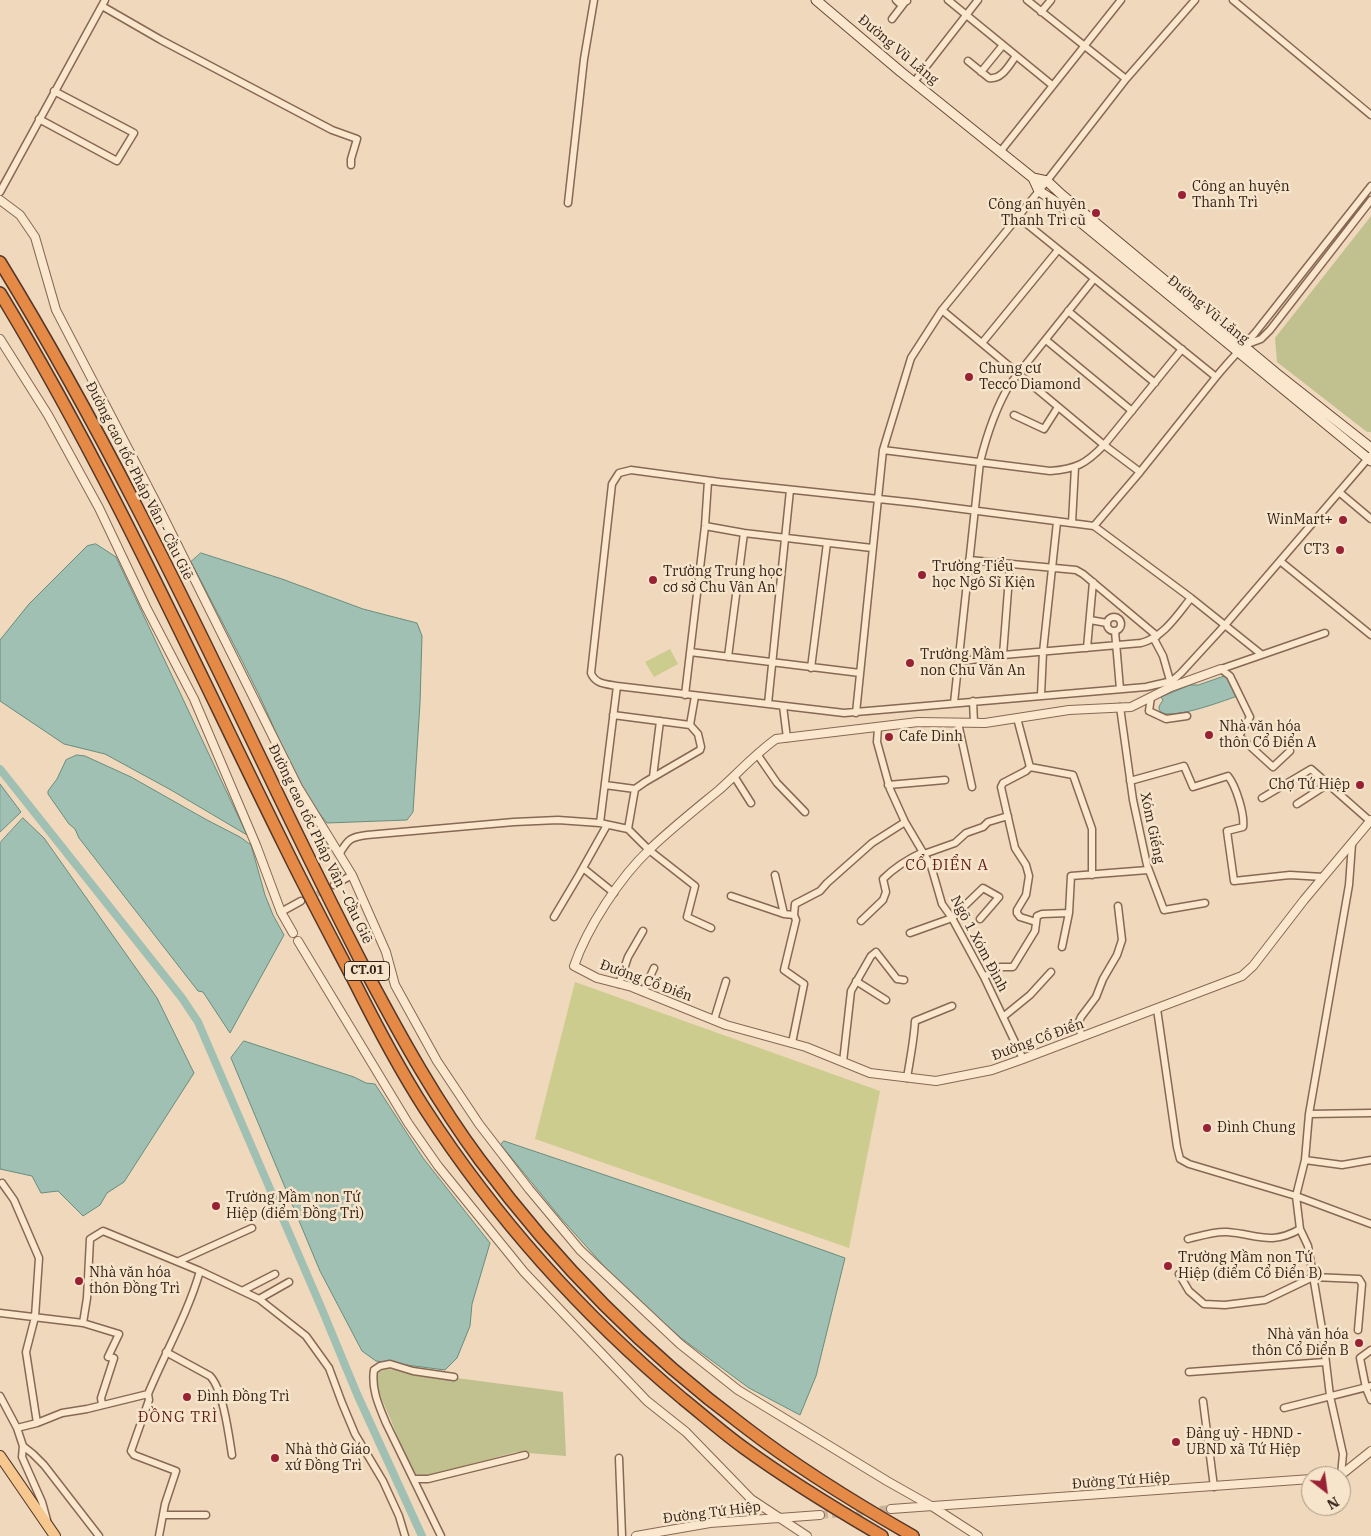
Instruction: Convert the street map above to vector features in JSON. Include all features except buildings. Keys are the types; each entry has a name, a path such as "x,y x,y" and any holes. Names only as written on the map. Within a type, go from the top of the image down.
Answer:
{"highway":[{"name":"Đường cao tốc Pháp Vân - Cầu Giẽ","path":"0,262 45,336 102,440 194,622 319,881 409,1052 440,1102 480,1160 554,1251 596,1296 655,1354 745,1428 855,1503 913,1536"},
{"name":"CT.01","path":"0,293 33,346 90,449 304,885 394,1059 426,1110 465,1166 533,1252 577,1300 608,1332 665,1383 741,1446 818,1499 882,1536"}],"main road":[{"name":"Đường Vũ Lăng","path":"816,0 1032,178 1039,191 1056,202 1240,349 1371,448"},
{"name":"Đường Vũ Lăng","path":"1032,178 1047,181 1240,349 1370,458"},
{"path":"0,1456 52,1532"}],"street":[{"path":"568,203 584,59 594,0"},
{"path":"896,0 899,3 906,1"},
{"path":"948,0 1052,85"},
{"path":"914,82 978,0"},
{"path":"1026,0 1126,79"},
{"path":"1041,12 1051,0"},
{"path":"1000,152 1121,0"},
{"path":"856,713 883,450 911,358 942,310 1047,181 1126,79 1195,0"},
{"path":"1233,0 1371,115"},
{"path":"892,18 906,1"},
{"path":"0,192 103,3 161,40 332,130 357,140 351,165"},
{"path":"981,72 1003,45"},
{"path":"968,61 989,78 998,77 1016,56"},
{"path":"39,119 116,161 134,133 54,91"},
{"path":"1094,526 1140,472 1371,186"},
{"path":"0,200 20,215 35,237 56,310 159,508 298,787 352,875 386,952 394,985 437,1062 479,1124 529,1189 580,1250 680,1344 738,1390 887,1481 934,1507 978,1536"},
{"path":"1240,349 1261,339 1270,330 1371,200"},
{"path":"1017,216 1216,377"},
{"path":"1328,241 1335,246"},
{"path":"982,343 1058,250"},
{"path":"954,703 980,462 989,428 998,403 1018,373 1094,279"},
{"path":"942,310 1104,445 1140,472"},
{"path":"1068,311 1155,383"},
{"path":"0,339 48,415 100,508 146,607 194,699 238,799 280,912 408,1124 438,1166 524,1272 647,1401 686,1432 751,1498 807,1536"},
{"path":"1046,340 1132,411"},
{"path":"883,450 1050,471 1069,470 1092,457 1104,445 1182,349"},
{"path":"1014,415 1040,429 1044,429 1058,407"},
{"path":"1261,654 1225,625 1191,598 1094,526 631,470 619,473 612,484 591,673 595,680 617,686 685,695 856,713 1171,684 1225,625 1370,458"},
{"path":"1072,524 1076,467"},
{"path":"685,695 705,526 708,480"},
{"path":"768,704 790,490"},
{"path":"1339,492 1371,519"},
{"path":"1041,695 1043,652 1057,522"},
{"path":"705,526 744,533 872,548"},
{"path":"728,658 744,533"},
{"path":"811,668 827,543"},
{"path":"969,560 1076,570 1126,609 1155,637 1171,684"},
{"path":"1280,561 1371,635"},
{"path":"1003,655 1010,564"},
{"path":"1088,648 1093,582"},
{"path":"959,662 1003,655 1141,643 1155,637 1191,598"},
{"path":"1118,618 1126,609"},
{"path":"1107,623 1112,617 1118,618"},
{"path":"1115,631 1120,629 1121,624 1118,618"},
{"path":"1090,620 1107,623"},
{"path":"1107,623 1108,628 1115,631"},
{"path":"1115,631 1120,689"},
{"path":"1290,751 1274,767 1239,736 1250,717 1230,676 1222,669 1325,632"},
{"path":"690,652 773,664 860,673"},
{"name":"Đường Cổ Điển","path":"1222,669 1171,684 1131,707 1069,710 974,723 918,722 776,739 649,850 627,873 579,951 574,966 597,978 643,992 726,1025 792,1043 870,1073 936,1081 992,1070 1023,1060 1242,976 1253,966 1370,821"},
{"path":"554,917 583,868 603,824 604,785 617,686"},
{"path":"690,725 695,696"},
{"path":"1151,697 1149,711 1166,719 1187,716"},
{"path":"973,702 974,723"},
{"path":"783,706 787,738"},
{"name":"Xóm Giếng","path":"1120,708 1130,781 1148,870 1164,910 1204,903"},
{"path":"604,785 636,789 700,750 701,747 698,734 690,725 613,716"},
{"path":"1017,718 1030,767"},
{"path":"653,777 660,721"},
{"path":"958,723 972,787"},
{"name":"Ngõ 1 Xóm Đình","path":"878,727 877,742 888,785 905,822 931,866 942,904 952,918 984,977 1023,1060"},
{"path":"757,754 777,783 805,812"},
{"path":"1130,781 1184,766 1193,787 1228,776 1232,782 1244,820 1243,826 1227,831 1234,881 1290,875 1323,877"},
{"path":"1030,767 1001,787 1015,848 1026,865 1029,876 1026,895 1017,913 1020,917 1036,922 1037,916 1042,914 1069,913"},
{"path":"1030,767 1073,775 1092,829 1092,875"},
{"path":"1262,798 1311,769 1370,821"},
{"path":"734,776 751,803"},
{"path":"888,785 945,780"},
{"path":"1297,804 1328,784"},
{"path":"628,829 636,789"},
{"path":"861,921 883,900 886,892 883,879 891,871 908,859 955,843 966,833 983,827 988,822 1008,816"},
{"path":"340,853 352,837 514,822 558,820 603,824 628,829 649,850 694,886 686,917 711,928"},
{"path":"792,1043 804,984 784,970 796,920 794,915 795,904 820,891 872,843 905,822"},
{"path":"1342,1466 1344,1454 1330,1396 1322,1329 1308,1246 1300,1229 1296,1196 1305,1160 1310,1114 1349,885 1352,844"},
{"path":"583,868 614,893"},
{"path":"1062,947 1069,913 1071,876 1148,870"},
{"path":"334,885 352,875"},
{"path":"775,875 784,914"},
{"name":"Ngõ 1 Xóm Đình","path":"910,933 952,918 983,888 999,897 980,919"},
{"path":"731,896 784,914 794,915"},
{"path":"280,912 301,901"},
{"path":"1082,1037 1078,1024 1080,1017 1096,997 1103,979 1117,955 1122,940 1118,906"},
{"name":"Ngõ 1 Xóm Đình","path":"984,977 1000,967 1013,967 1035,931 1036,922"},
{"path":"619,984 628,957 643,931"},
{"path":"843,1062 850,991 871,956 876,952 897,979 904,980"},
{"path":"643,992 654,968"},
{"name":"Ngõ 1 Xóm Đình","path":"1003,1018 1030,995 1051,972"},
{"path":"714,1020 726,981"},
{"path":"856,981 886,1000"},
{"path":"907,1078 914,1040 915,1021 952,1006"},
{"path":"1157,1009 1180,1159 1189,1164 1296,1196 1371,1224"},
{"path":"1310,1114 1371,1114"},
{"path":"1305,1160 1342,1164 1371,1160"},
{"path":"2,1183 14,1200 39,1258 35,1316 26,1352 37,1423"},
{"path":"179,1262 252,1228"},
{"path":"1188,1239 1226,1231 1266,1239 1291,1234 1300,1229"},
{"path":"83,1323 87,1298 90,1239 103,1231 200,1270 259,1299 306,1336 329,1368 355,1434 383,1481 399,1516 405,1536"},
{"path":"159,1536 176,1471 134,1455 131,1451 149,1400 148,1394 192,1298 200,1270"},
{"path":"242,1291 275,1274"},
{"path":"1178,1274 1189,1291 1204,1304 1225,1305 1265,1300 1313,1277 1359,1280 1362,1284 1358,1330"},
{"path":"259,1299 289,1282"},
{"path":"0,1312 83,1323 119,1334 108,1357 114,1358 101,1398 102,1405"},
{"path":"1371,1350 1360,1358 1371,1400"},
{"path":"166,1352 214,1380 224,1412 232,1455"},
{"path":"1190,1372 1325,1362"},
{"path":"441,1536 379,1407 373,1380 374,1370 380,1366 390,1364 454,1377"},
{"path":"1284,1408 1368,1387"},
{"path":"17,1428 37,1423 62,1413 148,1394"},
{"path":"0,1396 17,1428 23,1446 22,1457 42,1502 52,1532"},
{"path":"1203,1401 1214,1487"},
{"path":"23,1446 44,1465 99,1536"},
{"path":"1351,1468 1371,1451"},
{"path":"414,1479 428,1479 525,1455"},
{"path":"619,1458 622,1536"},
{"name":"Đường Tứ Hiệp","path":"891,1509 1301,1480"},
{"path":"163,1515 206,1515"},
{"name":"Đường Tứ Hiệp","path":"636,1536 710,1523 820,1515"}],"shaded area":[{"path":"1371,216 1371,432 1367,432 1277,362 1275,338"},
{"path":"96,544 116,557 247,835 105,754 64,744 0,701 0,640 29,604 87,546"},
{"path":"201,553 282,579 363,609 417,623 422,636 420,703 413,812 407,820 327,823 297,777 259,695 191,562"},
{"path":"670,649 678,664 654,677 645,662"},
{"path":"1225,676 1229,678 1238,696 1181,713 1170,714 1162,712 1159,707 1163,700 1161,697 1190,685 1198,685"},
{"path":"77,755 85,756 131,777 240,837 251,845 265,895 284,935 230,1033 203,992 198,991 79,838 75,829 69,824 48,794 66,760"},
{"path":"0,784 21,812 0,832"},
{"path":"23,818 44,838 157,998 194,1073 124,1182 107,1193 100,1205 83,1216 58,1191 41,1193 32,1176 0,1169 0,843"},
{"path":"575,982 880,1091 849,1248 535,1139"},
{"path":"244,1041 354,1077 366,1083 375,1084 423,1158 490,1243 472,1304 470,1326 457,1358 445,1370 376,1361 362,1351 320,1271 231,1058"},
{"path":"504,1141 845,1258 816,1376 800,1415 749,1388 681,1338 620,1284 559,1216 501,1145"},
{"path":"388,1369 563,1392 566,1456 516,1452 430,1475 414,1475 376,1385 376,1372"}],"waterway":[{"path":"0,769 182,998 198,1022 357,1394 422,1536"}],"tunnel":[{"path":"309,898 334,885"},
{"path":"820,1515 891,1509"}],"place":[{"name":"Công an huyện Thanh Trì","path":"1182,195"},
{"name":"Công an huyên Thanh Trì cũ","path":"1096,213"},
{"name":"Chung cư Tecco Diamond","path":"969,377"},
{"name":"WinMart+","path":"1343,520"},
{"name":"CT3","path":"1340,550"},
{"name":"Trường Tiểu học Ngô Sĩ Kiện","path":"922,575"},
{"name":"Trường Trung học cơ sở Chu Vân An","path":"653,580"},
{"name":"Trường Mầm non Chu Văn An","path":"910,663"},
{"name":"Nhà văn hóa thôn Cổ Điển A","path":"1209,735"},
{"name":"Cafe Dinh","path":"889,737"},
{"name":"Chợ Tứ Hiệp","path":"1360,785"},
{"name":"Đình Chung","path":"1207,1128"},
{"name":"Trường Mầm non Tứ Hiệp (điểm Đồng Trì)","path":"216,1206"},
{"name":"Trường Mầm non Tứ Hiệp (điểm Cổ Điển B)","path":"1168,1266"},
{"name":"Nhà văn hóa thôn Đồng Trì","path":"79,1281"},
{"name":"Nhà văn hóa thôn Cổ Điển B","path":"1359,1343"},
{"name":"Đình Đồng Trì","path":"187,1397"},
{"name":"Đảng uỷ - HĐND - UBND xã Tứ Hiệp","path":"1176,1442"},
{"name":"Nhà thờ Giáo xứ Đồng Trì","path":"275,1458"}],"district":[{"name":"CỔ ĐIỂN A","path":"947,866"},
{"name":"ĐỒNG TRÌ","path":"178,1418"}]}
